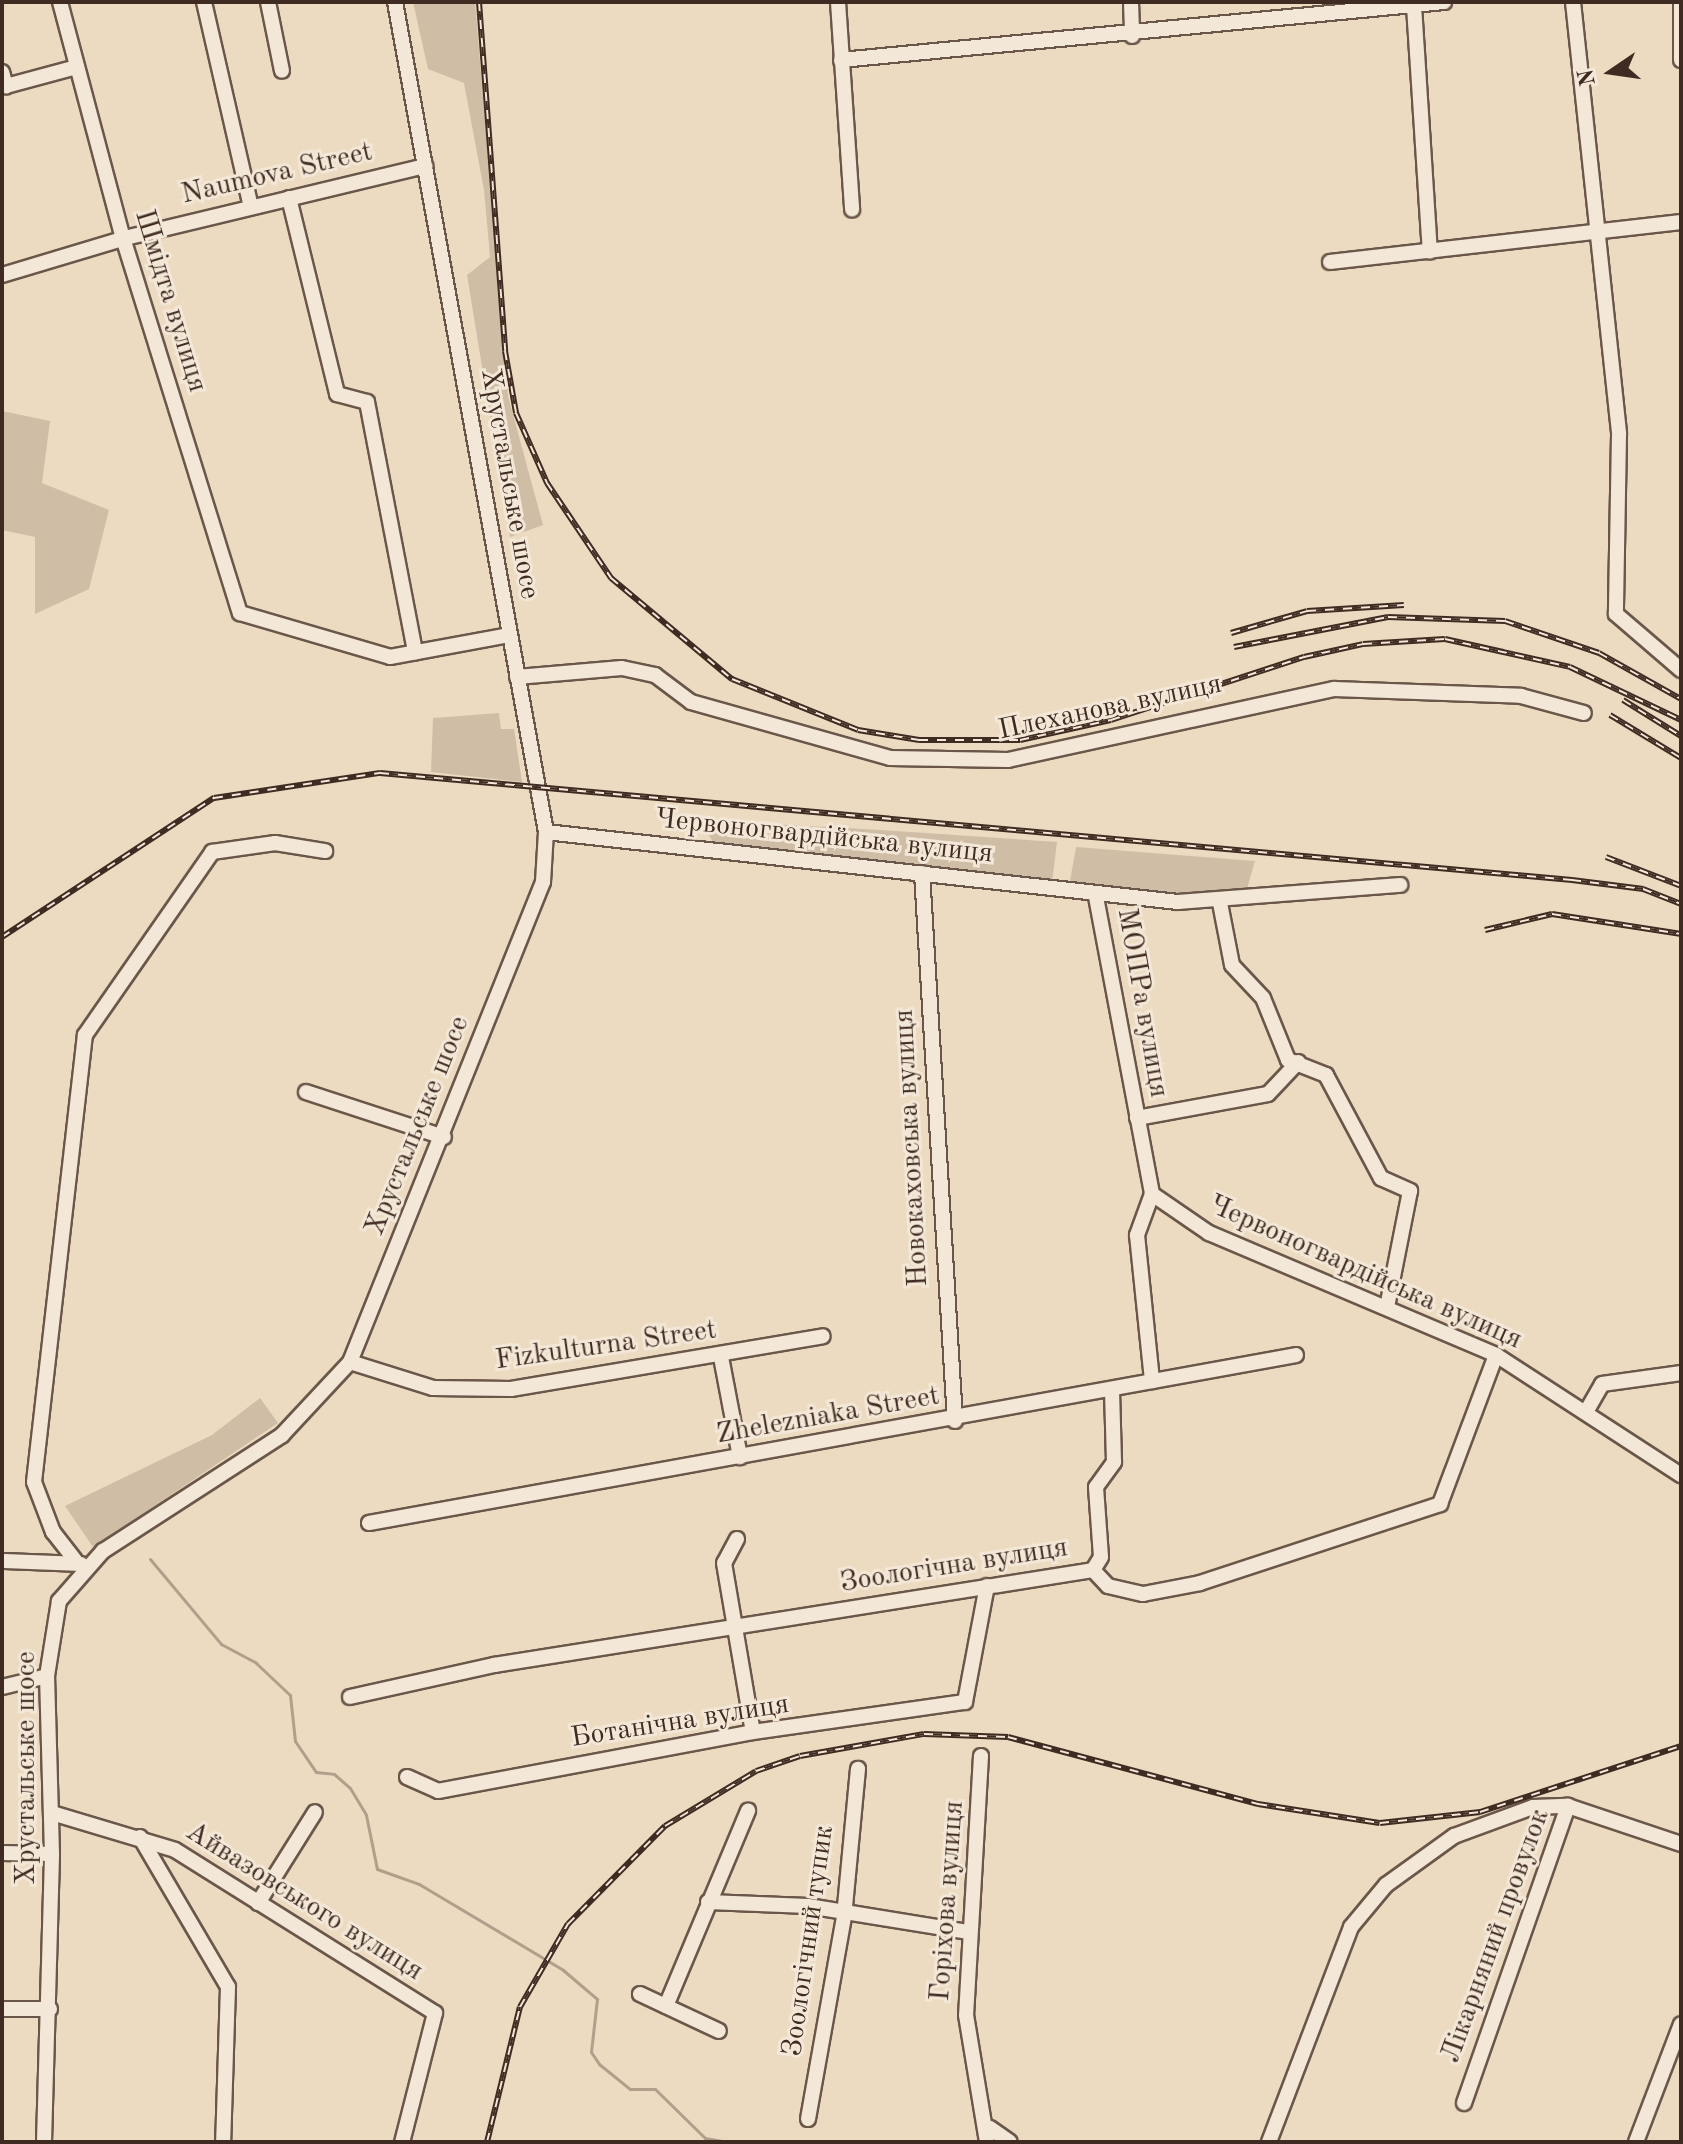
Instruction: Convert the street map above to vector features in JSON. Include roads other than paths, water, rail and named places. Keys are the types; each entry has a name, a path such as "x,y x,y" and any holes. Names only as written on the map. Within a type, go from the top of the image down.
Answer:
{"street":[{"name":"Шмідта вулиця","path":"60,2 123,238 240,613 376,653 415,652"},
{"path":"204,2 251,207"},
{"path":"268,2 282,71"},
{"name":"Хрустальське шосе","path":"44,2142 52,1854 47,1676 59,1601 82,1564 282,1435 350,1362 444,1137 543,882 546,832 395,2"},
{"path":"838,2 852,210"},
{"path":"1131,2 1132,36"},
{"path":"841,60 1132,36 1392,5 1444,2"},
{"path":"1573,2 1619,435 1616,614 1681,670"},
{"path":"1681,2 1681,60"},
{"path":"1414,6 1430,251"},
{"path":"2,72 6,86 77,67"},
{"name":"Naumova Street","path":"2,275 123,238 425,166"},
{"path":"289,198 337,394 367,402 415,652 510,635"},
{"path":"1330,262 1597,229 1681,222"},
{"name":"Плеханова вулиця","path":"517,677 622,668 655,675 691,702 890,758 1008,760 1334,689 1521,696 1584,713"},
{"name":"Червоногвардійська вулиця","path":"546,832 922,873 1096,897 1220,903 1400,885"},
{"path":"82,1564 53,1532 34,1482 85,1035 212,852 275,843 325,851"},
{"name":"Новокаховська вулиця","path":"922,873 955,1421"},
{"name":"МОПРа вулиця","path":"1096,897 1152,1194"},
{"path":"1220,903 1232,965 1263,998 1288,1060 1326,1075 1381,1178 1410,1191 1387,1307"},
{"name":"МОПРа вулиця","path":"1137,1118 1268,1094 1298,1062"},
{"path":"306,1092 444,1137"},
{"path":"1152,1194 1137,1235 1152,1381"},
{"name":"Червоногвардійська вулиця","path":"1152,1194 1209,1233 1496,1355 1681,1475"},
{"name":"Fizkulturna Street","path":"350,1362 433,1388 511,1389 721,1357 823,1336"},
{"name":"Zhelezniaka Street","path":"369,1523 955,1421 1296,1355"},
{"name":"Зоологічна вулиця","path":"350,1697 494,1665 1093,1570 1108,1586 1143,1594 1200,1583 1440,1504 1496,1355"},
{"path":"721,1357 740,1457"},
{"path":"1586,1412 1602,1384 1681,1373"},
{"path":"1093,1570 1101,1557 1096,1487 1114,1462 1112,1389"},
{"path":"737,1539 724,1563 753,1732"},
{"path":"2,1561 82,1564"},
{"name":"Ботанічна вулиця","path":"407,1777 438,1791 753,1732 965,1702 987,1586"},
{"path":"2,1687 47,1676"},
{"name":"Горіхова вулиця","path":"981,1756 966,2015 988,2135"},
{"name":"Зоологічний тупик","path":"808,2119 844,1917 858,1769"},
{"path":"1269,2142 1351,1927 1386,1885 1454,1836 1533,1807 1568,1806"},
{"name":"Лікарняний провулок","path":"1464,2103 1568,1806 1681,1844"},
{"path":"666,2006 748,1811"},
{"path":"258,1903 315,1812"},
{"name":"Айвазовського вулиця","path":"52,1813 175,1850 435,2013 402,2142"},
{"path":"140,1837 228,1987 223,2142"},
{"path":"2,1853 52,1854"},
{"path":"708,1902 808,1906 844,1917 969,1932"},
{"path":"640,1994 719,2031"},
{"path":"2,2009 50,2009"},
{"path":"1636,2142 1681,2024"},
{"path":"988,2135 1010,2142"}],"waterway":[{"path":"150,1559 221,1644 256,1663 290,1695 295,1741 316,1772 334,1774 350,1788 366,1815 377,1869 419,1884 563,1970 597,1999 591,2052 599,2064 630,2089 655,2089 705,2138 728,2142"}],"railway":[{"path":"479,2 505,351 516,413 547,483 611,578 732,679 858,730 919,740 1020,740 1111,720 1304,657 1363,644 1445,639 1570,667 1681,720"},
{"path":"1231,633 1307,611 1404,605"},
{"path":"1234,647 1388,617 1505,621 1599,653 1681,699"},
{"path":"1623,700 1681,736"},
{"path":"1610,715 1681,758"},
{"path":"2,937 214,798 380,773 1572,880 1643,889 1681,904"},
{"path":"1606,857 1681,886"},
{"path":"1485,930 1552,914 1681,934"},
{"path":"487,2142 520,2007 568,1924 665,1826 756,1771 800,1756 924,1734 1008,1737 1258,1804 1380,1823 1480,1812 1681,1746"}]}
